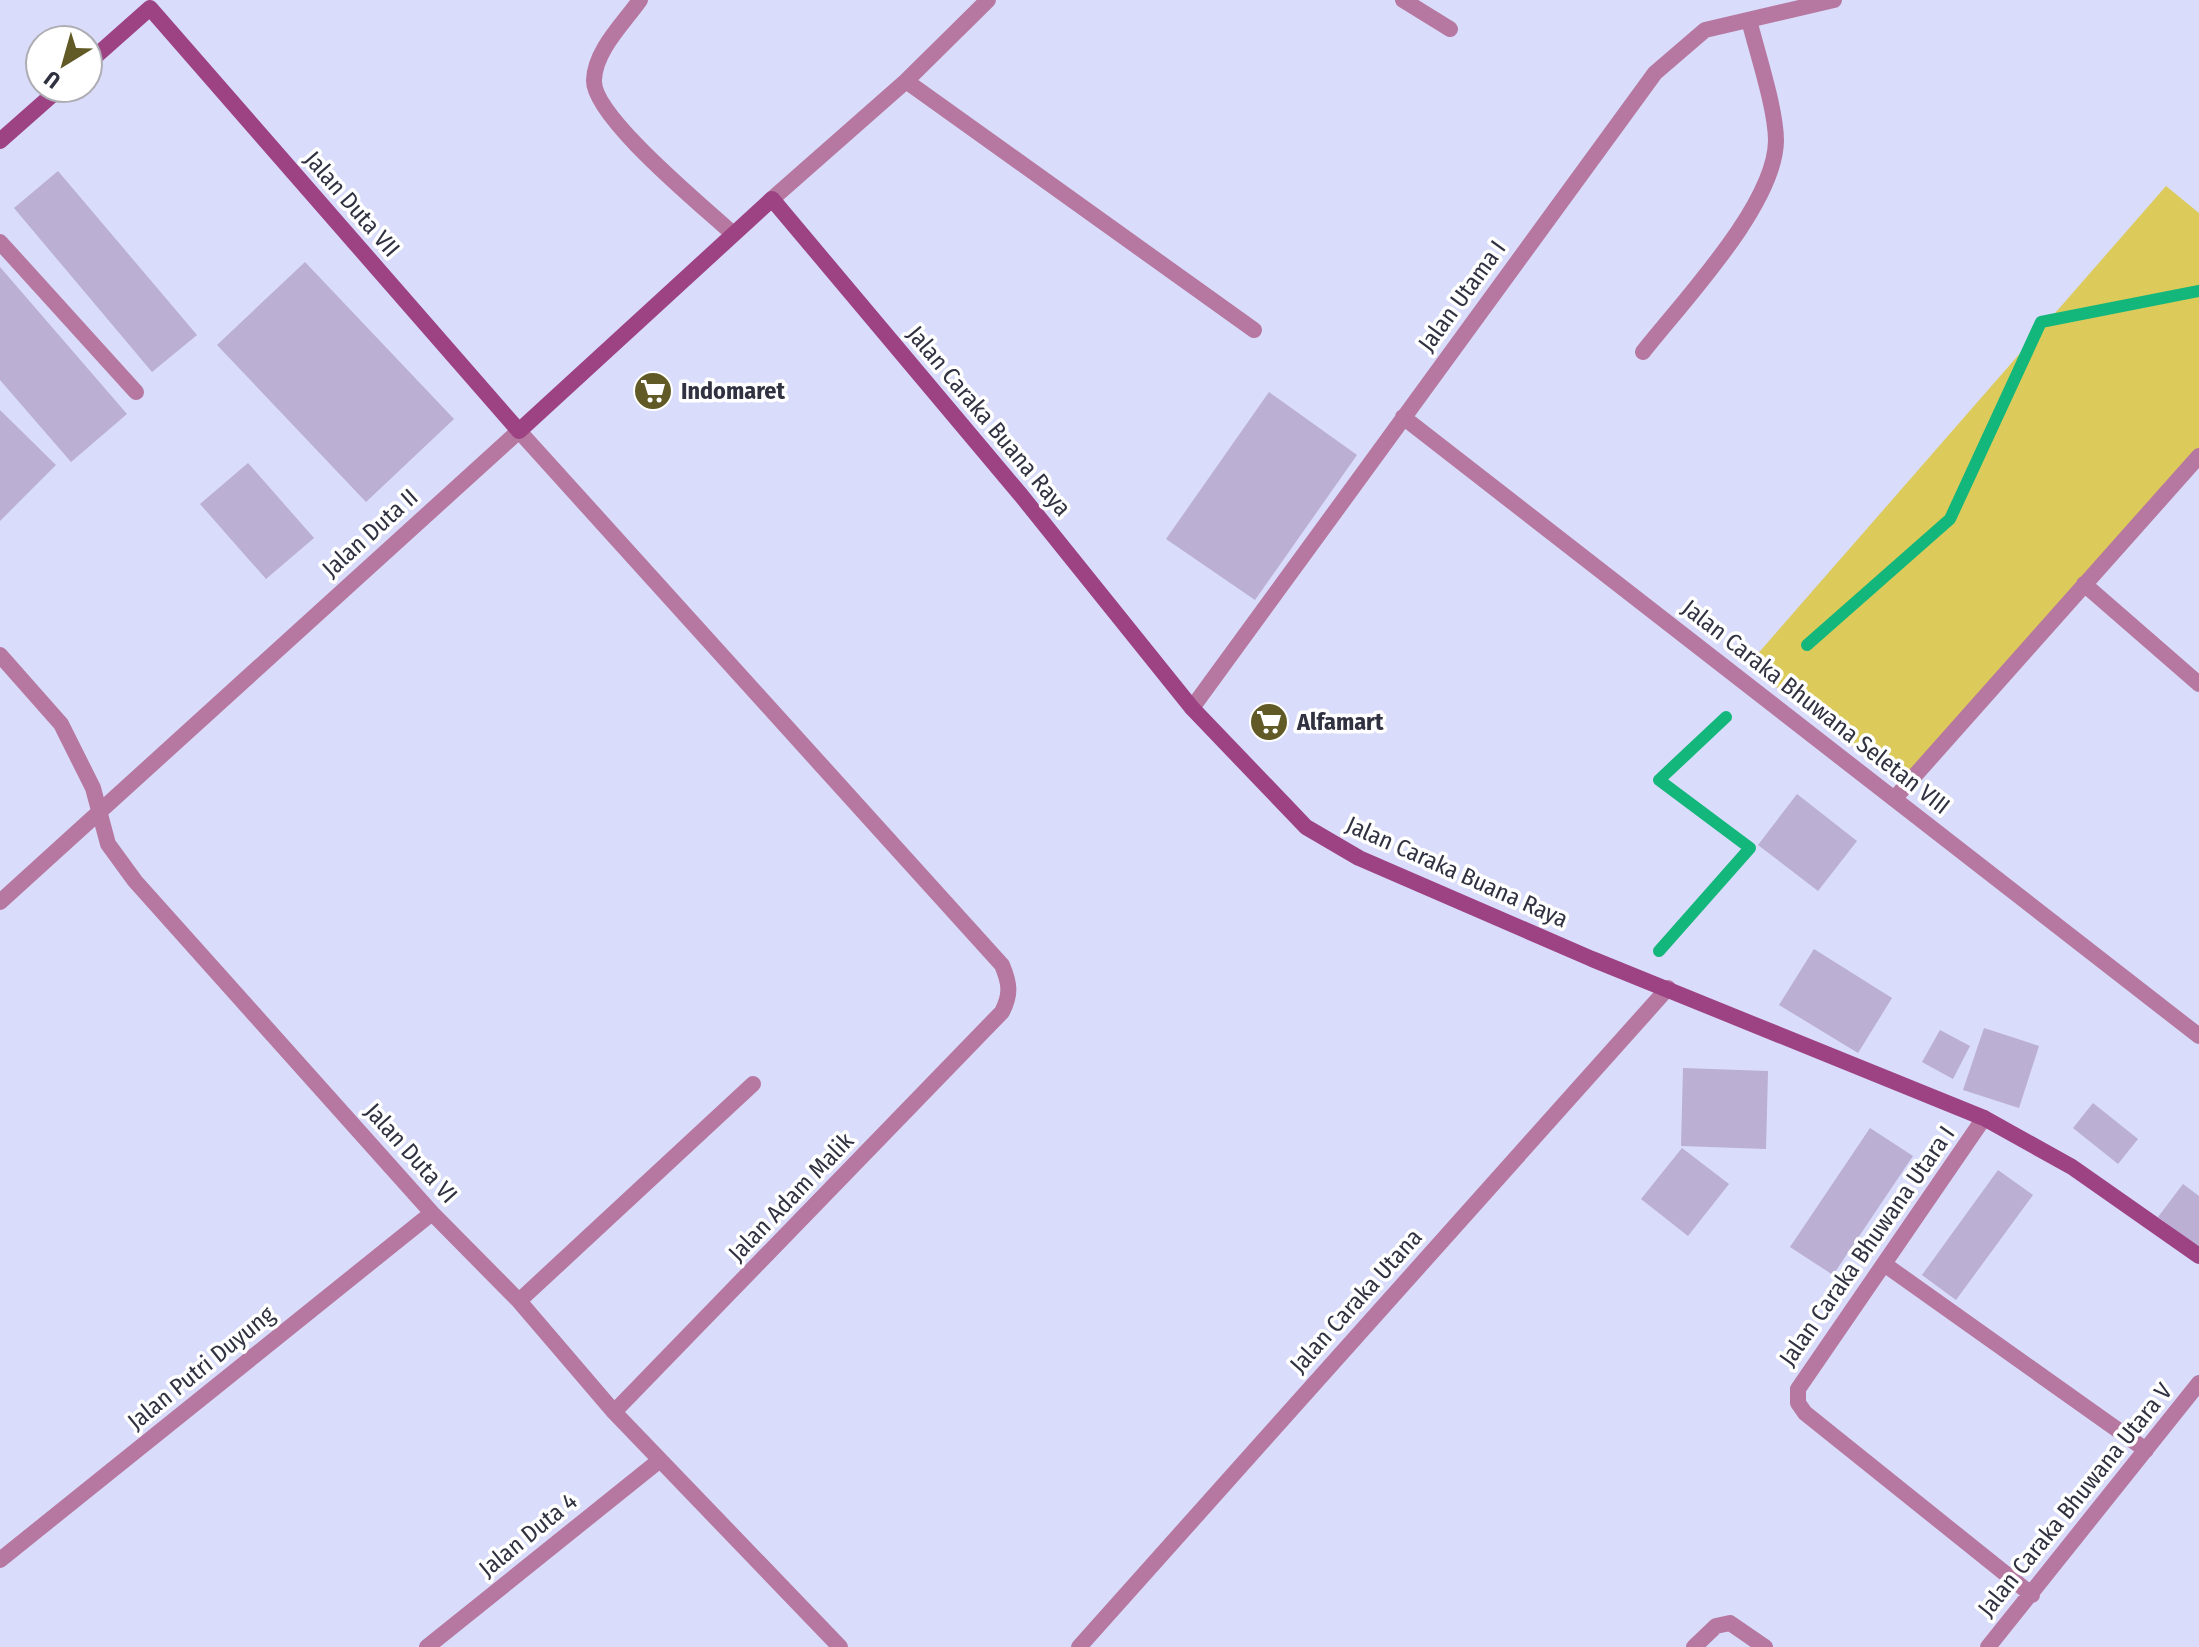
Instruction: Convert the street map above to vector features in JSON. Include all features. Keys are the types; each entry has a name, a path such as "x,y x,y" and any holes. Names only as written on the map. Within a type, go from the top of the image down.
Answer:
{"street":[{"path":"640,0 600,56 594,80 597,97 625,133 733,234"},
{"path":"772,199 906,81 988,0"},
{"path":"1403,0 1450,29"},
{"name":"Jalan Utama I","path":"1192,708 1655,73 1705,30 1834,0"},
{"path":"104,49 154,4"},
{"name":"Jalan Duta VII","path":"154,4 519,431"},
{"path":"1643,352 1749,215 1771,174 1776,139 1749,20"},
{"path":"906,81 1254,330"},
{"path":"0,141 42,104"},
{"name":"Jalan Duta II","path":"0,902 772,199"},
{"name":"Jalan Caraka Buana Raya","path":"772,199 1020,494 1192,708 1306,827 1359,858 1592,959 1643,977 1984,1118 2072,1167 2199,1256"},
{"path":"0,242 136,392"},
{"name":"Jalan Caraka Bhuwana Seletan VIII","path":"1403,417 2199,1036"},
{"name":"Jalan Adam Malik","path":"519,431 1002,965 1010,983 1009,999 1002,1012 614,1412"},
{"path":"1894,799 2199,456"},
{"path":"2084,584 2199,684"},
{"name":"Jalan Duta VI","path":"0,655 61,724 82,760 108,844 135,881 432,1213 519,1301 614,1412 840,1647"},
{"name":"Jalan Caraka Utana","path":"1079,1647 1668,988"},
{"path":"519,1301 753,1084"},
{"name":"Jalan Caraka Bhuwana Utara I","path":"1984,1118 1798,1389 1798,1403 1805,1413 2032,1595"},
{"name":"Jalan Putri Duyung","path":"0,1560 432,1213"},
{"path":"1884,1264 2146,1450"},
{"name":"Jalan Caraka Bhuwana Utara V","path":"1988,1647 2199,1383"},
{"name":"Jalan Duta 4","path":"427,1647 660,1460"},
{"path":"1694,1647 1716,1626 1730,1623 1765,1647"}],"shaded area":[{"path":"2166,186 2199,213 2199,454 1905,787 1748,665"}],"building":[{"path":"58,171 197,335 152,372 14,208"},
{"path":"305,262 454,419 366,502 217,345"},
{"path":"0,267 127,414 71,462 0,380"},
{"path":"1269,392 1357,455 1255,600 1166,539"},
{"path":"0,410 56,465 0,521"},
{"path":"248,463 314,538 266,579 200,504"},
{"path":"1797,794 1857,841 1818,891 1758,845"},
{"path":"1814,949 1892,998 1858,1053 1779,1005"},
{"path":"1984,1028 2039,1046 2019,1108 1963,1090"},
{"path":"1940,1030 1970,1046 1953,1079 1922,1062"},
{"path":"1683,1068 1768,1071 1766,1149 1681,1146"},
{"path":"2093,1103 2138,1139 2118,1164 2073,1128"},
{"path":"1870,1128 1913,1156 1833,1275 1790,1247"},
{"path":"1682,1148 1729,1184 1688,1236 1641,1199"},
{"path":"1998,1170 2033,1195 1956,1300 1922,1275"},
{"path":"2183,1184 2199,1196 2199,1248 2158,1217"}],"waterway":[{"path":"1807,645 1950,519 2041,322 2199,291"},
{"path":"1659,951 1750,848 1659,780 1726,717"}],"place":[{"name":"Indomaret","path":"653,391"},
{"name":"Alfamart","path":"1269,722"}]}
